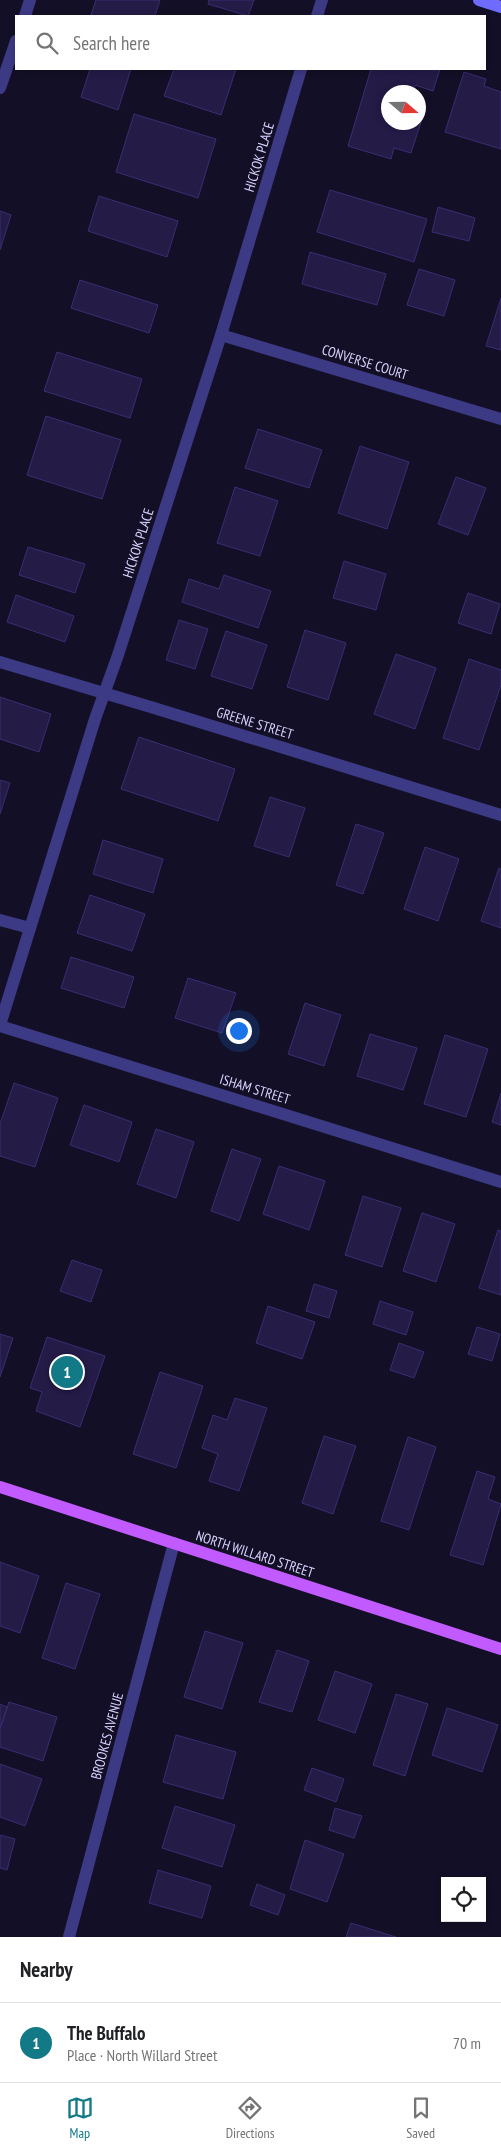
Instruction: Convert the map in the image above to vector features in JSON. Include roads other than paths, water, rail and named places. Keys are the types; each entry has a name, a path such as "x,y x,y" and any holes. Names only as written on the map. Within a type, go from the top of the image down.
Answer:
{"main road":[{"path":"479,0 501,6"},
{"name":"NORTH WILLARD STREET","path":"0,1487 501,1649"}],"street":[{"path":"25,15 30,0"},
{"path":"317,15 322,0"},
{"path":"0,88 15,44"},
{"name":"HICKOK PLACE","path":"0,1025 221,335 301,70"},
{"name":"CONVERSE COURT","path":"221,335 501,419"},
{"name":"GREENE STREET","path":"0,662 501,815"},
{"path":"0,920 30,928"},
{"name":"ISHAM STREET","path":"0,1025 501,1182"},
{"name":"BROOKES AVENUE","path":"69,1937 174,1544"}],"place":[{"name":"The Buffalo","path":"67,1372"}]}
